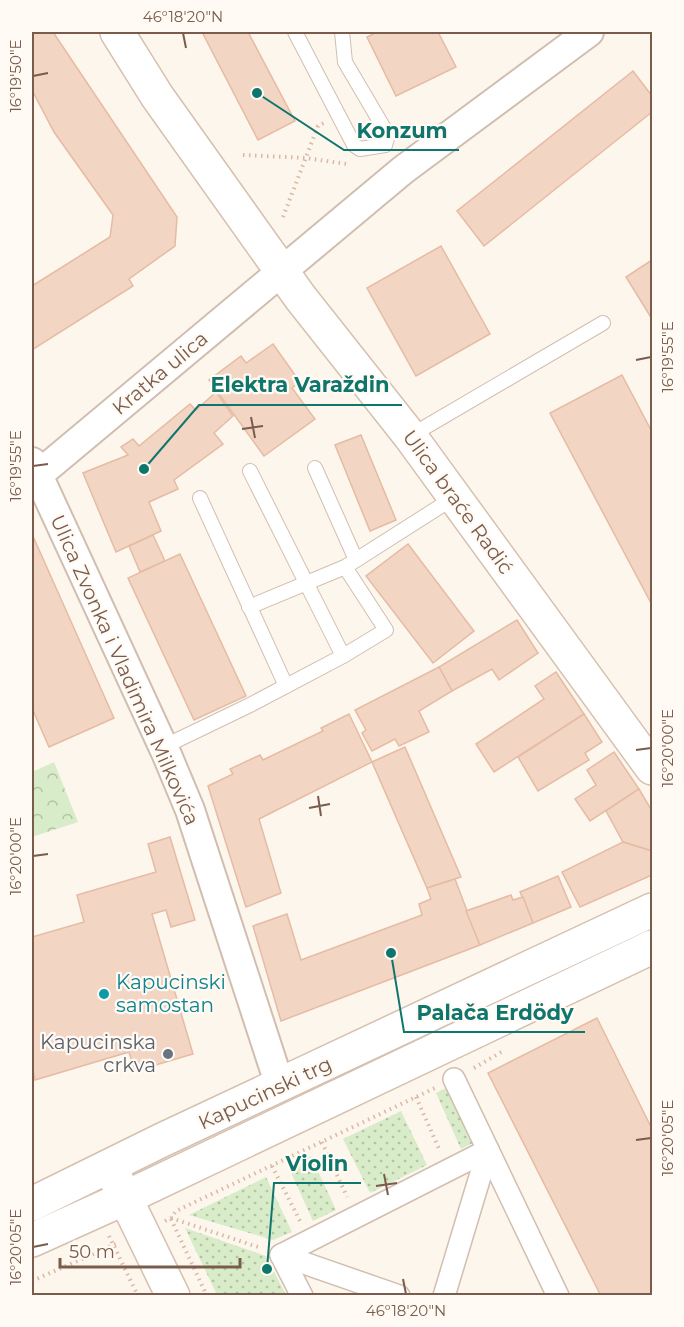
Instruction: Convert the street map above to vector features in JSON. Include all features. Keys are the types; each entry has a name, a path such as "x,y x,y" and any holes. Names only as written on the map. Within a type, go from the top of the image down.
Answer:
{"main road":[{"name":"Ulica braće Radić","path":"117,32 157,96 300,297 410,435 652,768"},
{"name":"Kapucinski trg","path":"32,1204 652,910"},
{"name":"Kapucinski trg","path":"32,1240 435,1051 652,946"},
{"path":"110,1167 173,1296"}],"street":[{"name":"Kratka ulica","path":"34,471 283,272 403,170 589,32"},
{"name":"Ulica Zvonka i Vladimira Milkovića","path":"34,471 163,747 190,810 280,1086"},
{"path":"454,1079 558,1296"},
{"path":"281,1255 488,1150"},
{"path":"444,1296 488,1150"},
{"path":"281,1255 302,1296"},
{"path":"281,1255 399,1296"}],"lane":[{"path":"295,32 354,145 360,149 385,145"},
{"path":"342,32 345,62 388,135 385,145"},
{"path":"385,145 403,170"},
{"path":"410,435 603,323"},
{"path":"163,747 286,686 386,630 350,563 315,468"},
{"path":"250,471 343,656"},
{"path":"249,607 350,563 455,497"},
{"path":"200,498 286,686"}],"path":[{"path":"283,217 318,126 338,115"},
{"path":"243,155 306,158 334,164 357,164"},
{"path":"171,1218 176,1211 454,1079 505,1049"},
{"path":"416,1097 448,1171"},
{"path":"322,1142 355,1217"},
{"path":"272,1166 309,1241"},
{"path":"171,1218 281,1255"},
{"path":"171,1218 207,1296"},
{"path":"32,1281 114,1245 138,1296"}],"green space":[{"path":"54,762 78,822 32,837 32,772"},
{"path":"448,1087 473,1143 461,1149 436,1093"},
{"path":"401,1111 427,1165 370,1193 343,1139"},
{"path":"311,1156 336,1210 313,1221 288,1166"},
{"path":"266,1177 292,1232 273,1240 189,1215"},
{"path":"185,1228 266,1256 286,1295 217,1295"}],"building":[{"path":"32,32 53,32 177,217 175,246 129,279 133,286 32,350 32,286 110,237 113,215 54,132 32,90"},
{"path":"202,32 248,32 295,121 258,140"},
{"path":"377,32 438,32 456,67 396,96 367,37"},
{"path":"633,71 652,96 652,112 484,246 457,211"},
{"path":"441,246 490,334 416,376 367,288"},
{"path":"652,260 652,319 626,277"},
{"path":"273,344 300,382 292,388 315,419 264,456 209,380 241,356 246,363"},
{"path":"622,375 652,432 652,605 550,413"},
{"path":"216,392 233,416 214,433 223,444 174,480 178,489 149,502 161,531 116,552 83,473 128,455 121,447 133,439 139,446 190,404 196,410"},
{"path":"361,435 396,520 370,531 335,445"},
{"path":"32,534 114,718 49,747 32,708"},
{"path":"153,535 165,561 140,572 129,546"},
{"path":"408,544 474,631 433,663 366,576"},
{"path":"180,554 246,696 194,720 128,578"},
{"path":"517,620 538,653 499,680 492,669 452,691 439,667"},
{"path":"439,667 452,691 419,711 429,732 399,746 395,739 372,751 362,733 366,730 355,710"},
{"path":"556,672 584,714 494,772 476,744 544,699 535,686"},
{"path":"349,714 372,762 259,819 281,893 246,907 208,786 233,774 230,769 260,755 263,760 323,731 321,728"},
{"path":"584,714 602,742 585,753 589,760 538,791 518,757"},
{"path":"405,747 461,877 427,888 372,762"},
{"path":"614,752 639,789 590,821 575,799 596,785 587,770"},
{"path":"639,789 652,811 652,851 623,842 606,811"},
{"name":"Kapucinski samostan","path":"170,837 195,920 171,927 166,910 152,914 193,1054 135,1071 129,1052 35,1080 32,1066 32,937 84,922 77,895 156,872 148,844"},
{"path":"623,842 652,851 652,875 580,907 562,872"},
{"path":"558,876 571,907 533,923 520,892"},
{"path":"455,879 480,945 281,1021 253,926 287,914 301,960 422,915 419,904 431,899 427,888"},
{"path":"511,895 513,900 523,897 533,923 480,945 466,911"},
{"path":"597,1018 652,1129 652,1296 601,1296 488,1073"}],"place":[{"name":"Konzum","path":"257,93"},
{"name":"Elektra Varaždin","path":"144,469"},
{"name":"Palača Erdödy","path":"391,953"},
{"name":"Kapucinski samostan","path":"104,994"},
{"name":"Kapucinska crkva","path":"168,1054"},
{"name":"Violin","path":"267,1269"}]}
